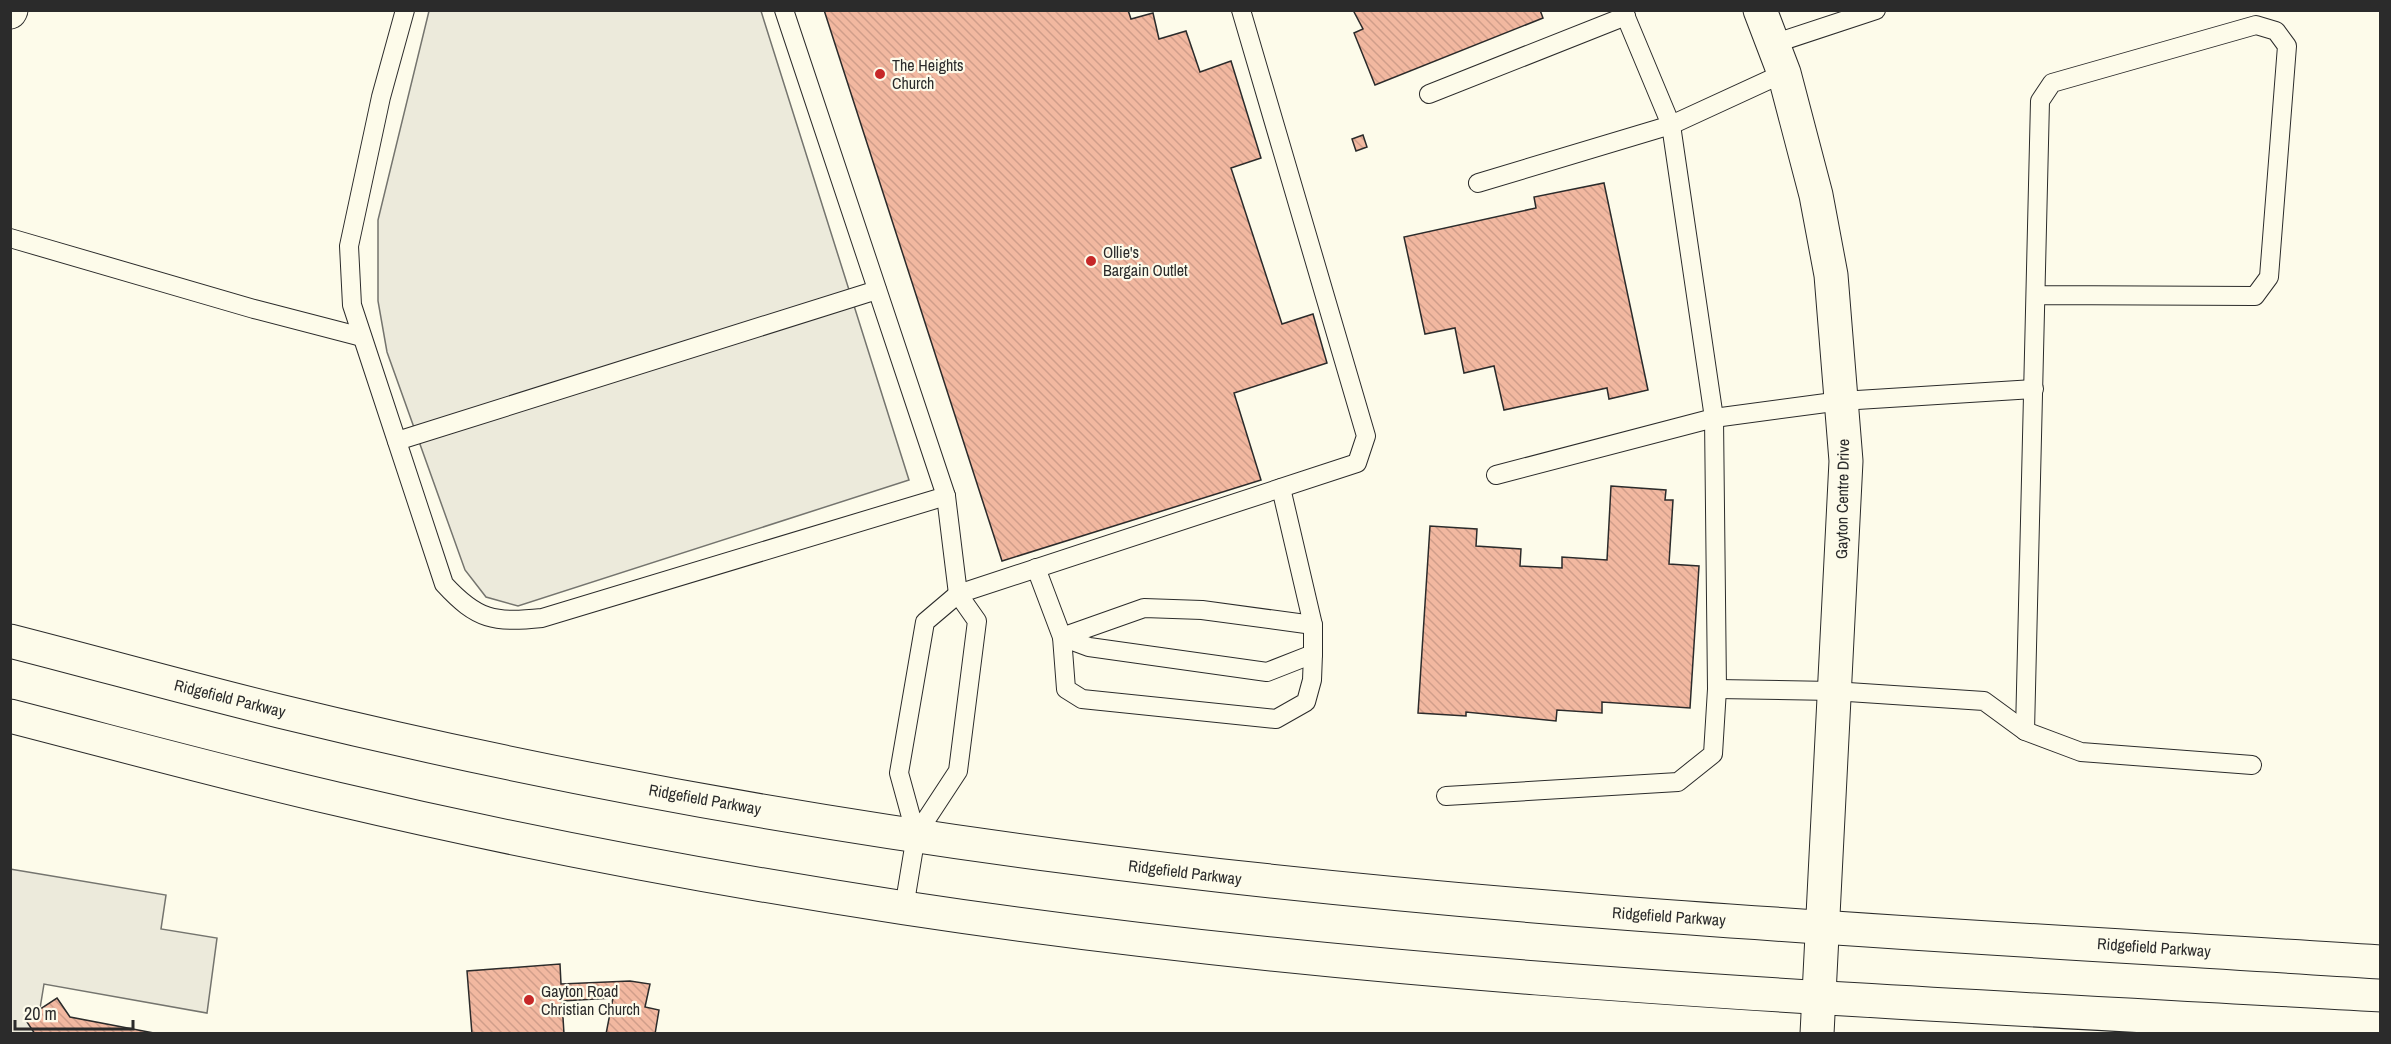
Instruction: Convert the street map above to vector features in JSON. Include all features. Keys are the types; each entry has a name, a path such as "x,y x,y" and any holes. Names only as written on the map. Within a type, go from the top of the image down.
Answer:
{"main road":[{"name":"Gayton Centre Drive","path":"1760,10 1778,59 1816,195 1831,275 1846,462 1817,996 1817,1034"},
{"name":"Ridgefield Parkway","path":"10,641 282,712 471,753 731,804 1053,856 1244,879 1639,914 2380,962"},
{"path":"10,716 339,800 492,833 659,866 904,908 1303,958 1817,996 2380,1029"}],"lane":[{"path":"405,10 381,97 349,246 352,305 444,584 465,607 504,622 542,618 946,496"},
{"path":"784,10 946,496 958,594 977,621 958,771 916,835 904,908"},
{"path":"916,835 899,773 925,622 958,594 1358,463 1366,436 1241,10"},
{"path":"1478,183 1671,125 1778,59 1876,10"},
{"path":"1429,94 1625,13 1671,125 1714,418 1717,688 1713,754 1678,782 1446,796"},
{"path":"2025,731 2040,102 2052,83 2256,25 2276,31 2288,46 2269,277 2255,296 2037,295"},
{"path":"10,238 254,309 362,337"},
{"path":"397,441 877,290"},
{"path":"1496,475 1714,418 1841,401 2034,389"},
{"path":"1036,568 1062,637 1066,689 1082,699 1276,719 1306,702 1312,680 1313,654 1313,626 1281,488"},
{"path":"1062,637 1144,608 1202,610 1313,626"},
{"path":"1062,637 1089,646 1267,672 1313,654"},
{"path":"1717,688 1833,691 1984,701 2025,731 2081,752 2252,765"}],"shaded area":[{"path":"429,11 761,11 909,480 518,606 486,597 465,570 387,352 378,301 378,220"},
{"path":"10,869 166,895 161,929 217,938 207,1013 44,984 36,1033 11,1033"}],"building":[{"path":"824,10 1128,10 1131,19 1153,13 1159,39 1186,31 1200,72 1231,61 1261,158 1231,168 1282,324 1313,314 1327,363 1234,393 1261,480 1002,561"},
{"path":"1353,10 1540,10 1543,18 1375,85 1354,33 1363,29"},
{"path":"1363,135 1367,147 1356,151 1352,139"},
{"path":"1604,183 1648,390 1609,399 1607,388 1504,410 1494,366 1464,373 1455,328 1425,334 1404,237 1536,208 1534,197"},
{"path":"1611,486 1666,490 1665,500 1673,500 1669,564 1699,566 1690,708 1602,702 1602,713 1557,710 1556,721 1466,712 1466,716 1418,713 1430,526 1477,529 1476,546 1521,549 1520,566 1562,568 1562,557 1607,560"},
{"name":"Gayton Road Christian Church","path":"560,964 561,984 630,981 650,984 645,1007 659,1010 655,1034 606,1034 613,998 562,1001 564,1034 472,1034 467,971"},
{"path":"57,998 70,1017 159,1034 35,1034 25,1019"}],"place":[{"name":"The Heights Church","path":"880,74"},
{"name":"Ollie's Bargain Outlet","path":"1091,261"},
{"name":"Gayton Road Christian Church","path":"529,1000"}]}
